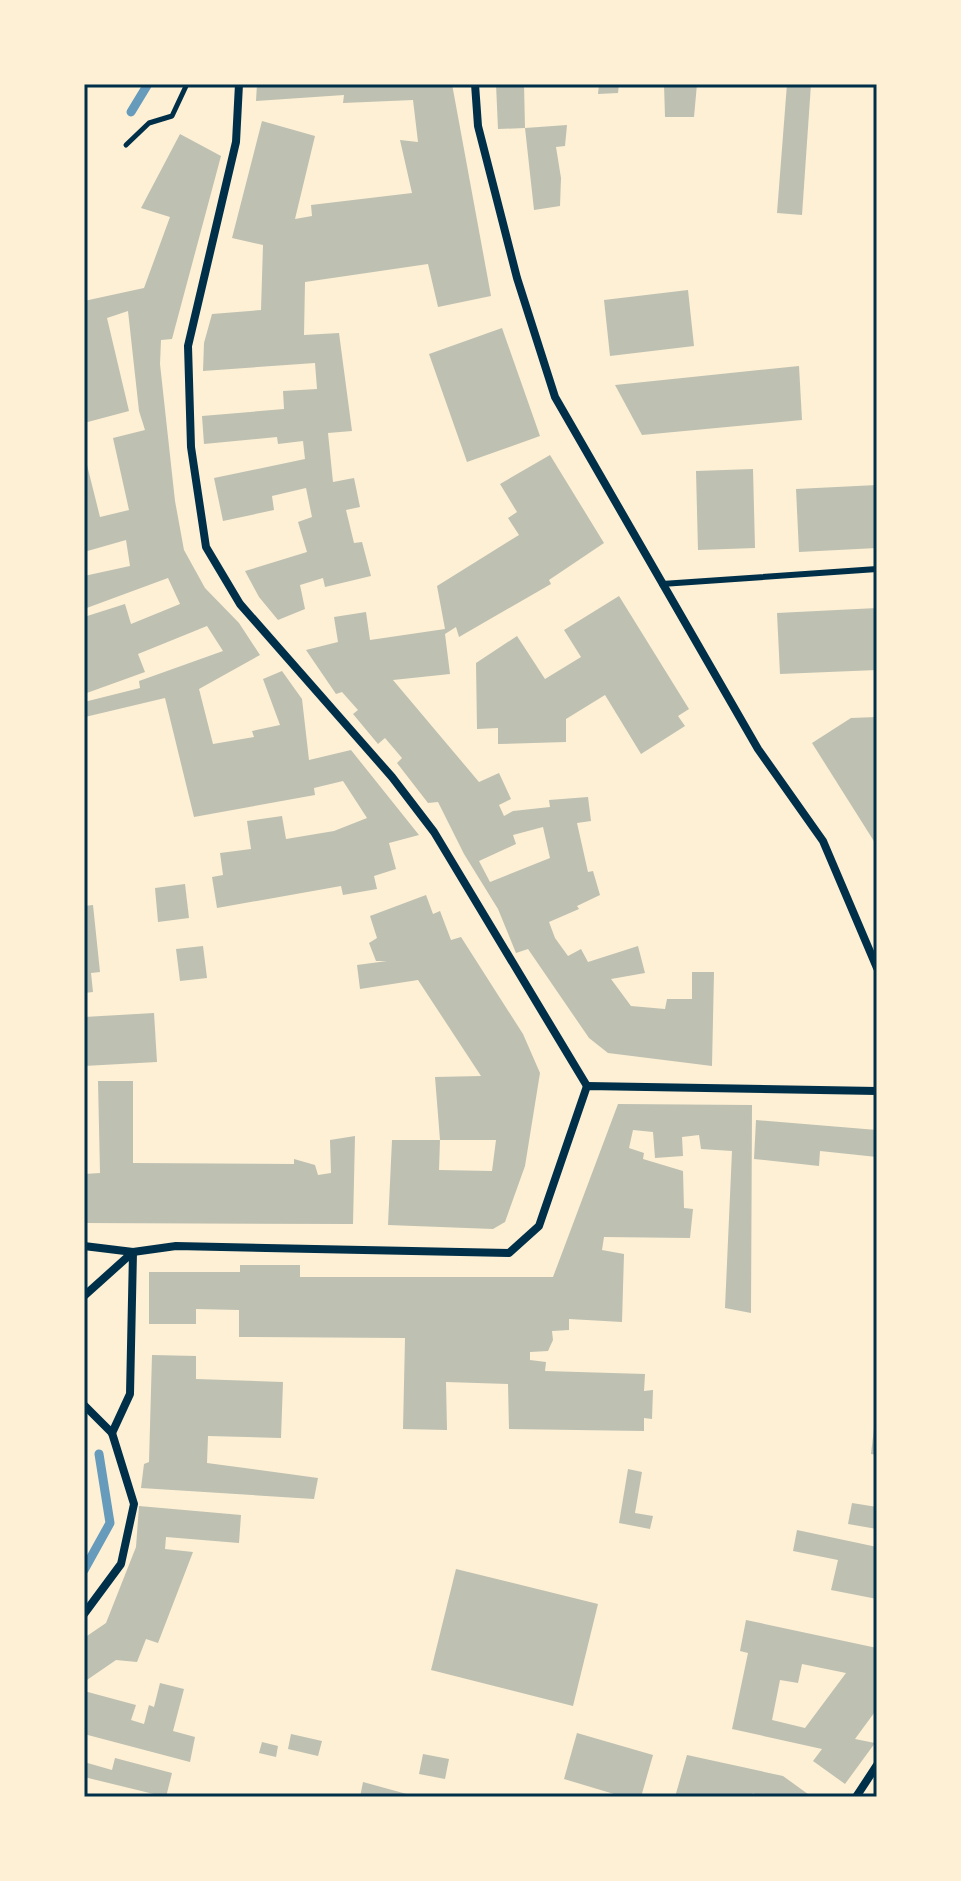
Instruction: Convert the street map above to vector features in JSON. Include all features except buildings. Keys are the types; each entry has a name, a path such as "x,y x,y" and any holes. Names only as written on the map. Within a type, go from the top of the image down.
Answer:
{"street":[{"path":"84,1246 133,1252 176,1246 509,1253 539,1226 587,1086 434,832 392,777 240,604 206,547 191,447 188,346 236,142 239,84"},
{"path":"475,84 481,141 517,278 555,397 758,749 823,841 877,968"},
{"path":"587,1086 877,1091"},
{"path":"84,1296 133,1252"},
{"path":"112,1433 130,1394 133,1252"},
{"path":"84,1405 112,1433 134,1504 121,1564 84,1614"},
{"path":"856,1797 877,1765"}],"lane":[{"path":"662,584 877,569"}],"path":[{"path":"126,145 149,123 172,116 187,84"}],"waterway":[{"path":"131,112 148,84"},
{"path":"84,1570 110,1523 99,1454"}]}
